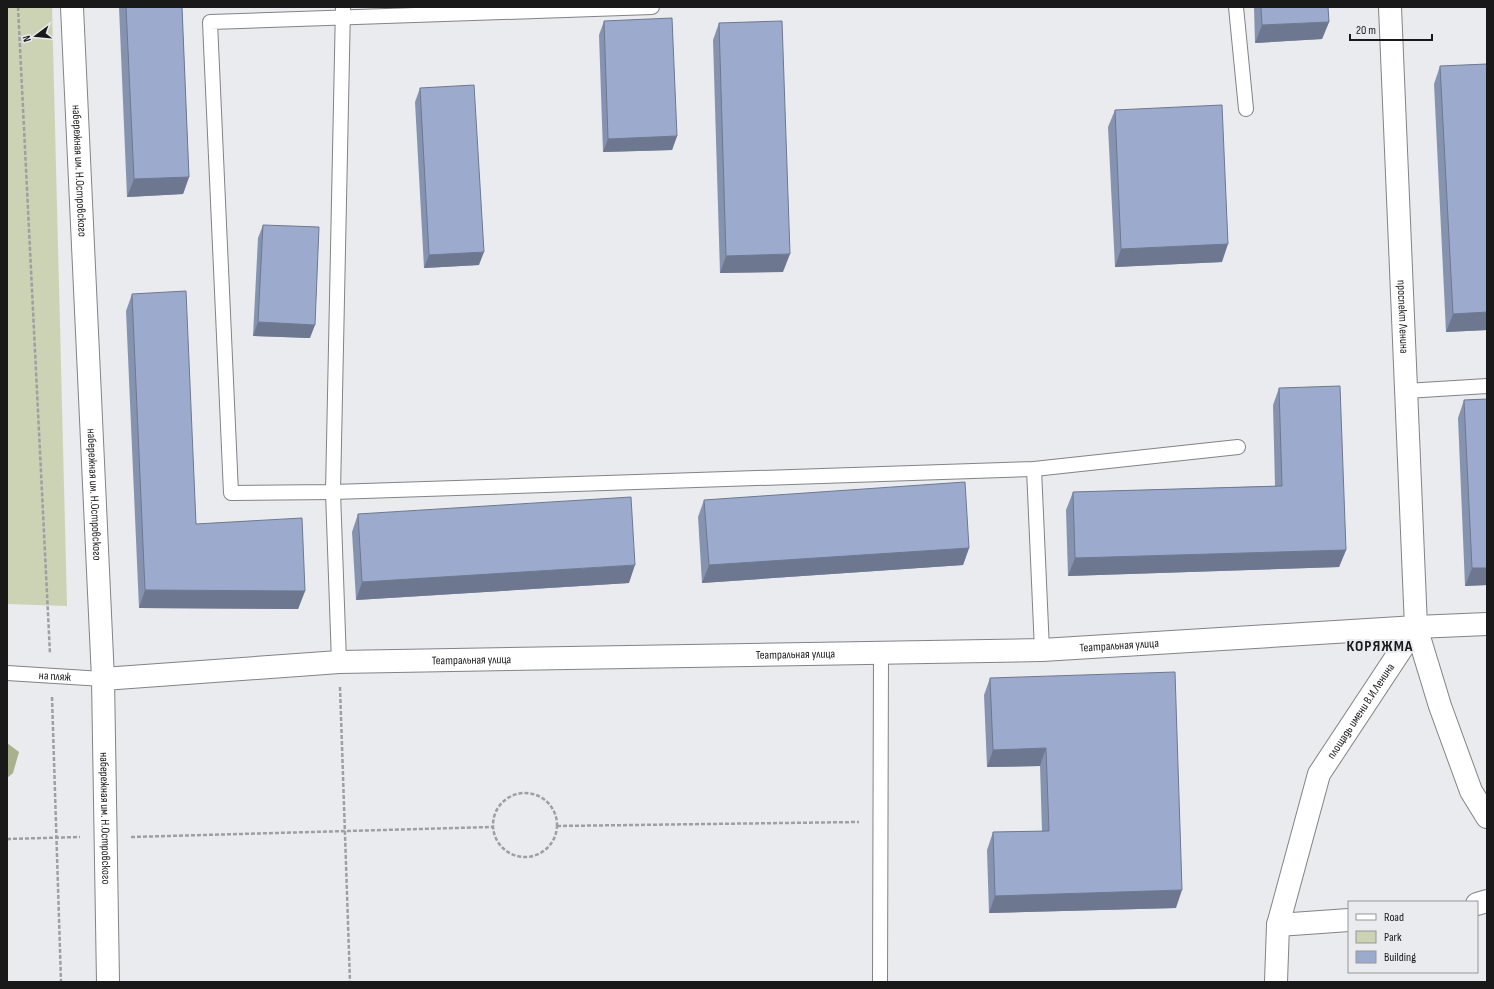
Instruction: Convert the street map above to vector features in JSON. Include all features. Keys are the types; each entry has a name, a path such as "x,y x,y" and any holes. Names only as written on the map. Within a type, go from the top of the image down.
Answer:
{"street":[{"name":"набережная им. Н.Островского","path":"72,7 103,679 108,982"},
{"name":"проспект Ленина","path":"1390,7 1416,627"},
{"name":"Театральная улица","path":"103,679 339,662 1042,650 1487,624"},
{"path":"1416,627 1440,706 1472,791 1487,817"},
{"name":"площадь имени В.И.Ленина","path":"1276,982 1278,925 1319,774 1416,627"},
{"path":"1278,925 1348,920"}],"lane":[{"path":"652,7 343,12 210,22 231,493 333,492 1034,469 1238,447"},
{"path":"1236,7 1246,109"},
{"path":"339,662 333,492 343,12"},
{"path":"1406,391 1487,386"},
{"path":"1034,469 1042,650"},
{"path":"880,982 881,653"},
{"name":"на пляж","path":"7,673 103,679"}],"path":[{"path":"18,7 51,676 60,982"},
{"path":"339,662 350,982"},
{"path":"522,793 533,794 543,799 551,806 556,816 557,826 555,837 550,846 542,853 531,857 520,858 510,854 501,847 495,838 492,827 494,815 500,804 510,796 522,793"},
{"path":"557,826 881,822"},
{"path":"7,839 492,827"}],"green space":[{"path":"7,7 52,7 67,606 7,604"},
{"path":"7,743 19,752 13,773 7,778"}],"building":[{"path":"126,7 182,7 189,177 134,179"},
{"path":"1261,7 1328,7 1329,22 1262,25"},
{"path":"672,18 677,136 608,139 604,21"},
{"path":"782,21 790,254 726,256 719,23"},
{"path":"1487,64 1487,312 1453,314 1440,66"},
{"path":"474,85 484,252 429,255 420,88"},
{"path":"1222,105 1228,244 1121,249 1115,110"},
{"path":"263,225 319,227 315,325 258,322"},
{"path":"186,291 196,524 302,518 305,591 145,590 132,294"},
{"path":"1340,386 1346,550 1075,558 1073,492 1282,486 1279,388"},
{"path":"1487,399 1487,568 1472,568 1464,400"},
{"path":"965,482 969,548 709,565 704,500"},
{"path":"631,497 635,565 362,582 358,514"},
{"path":"1175,672 1182,890 995,896 993,832 1049,831 1046,748 993,750 990,678"}],"district":[{"name":"КОРЯЖМА","path":"1380,645"}]}
